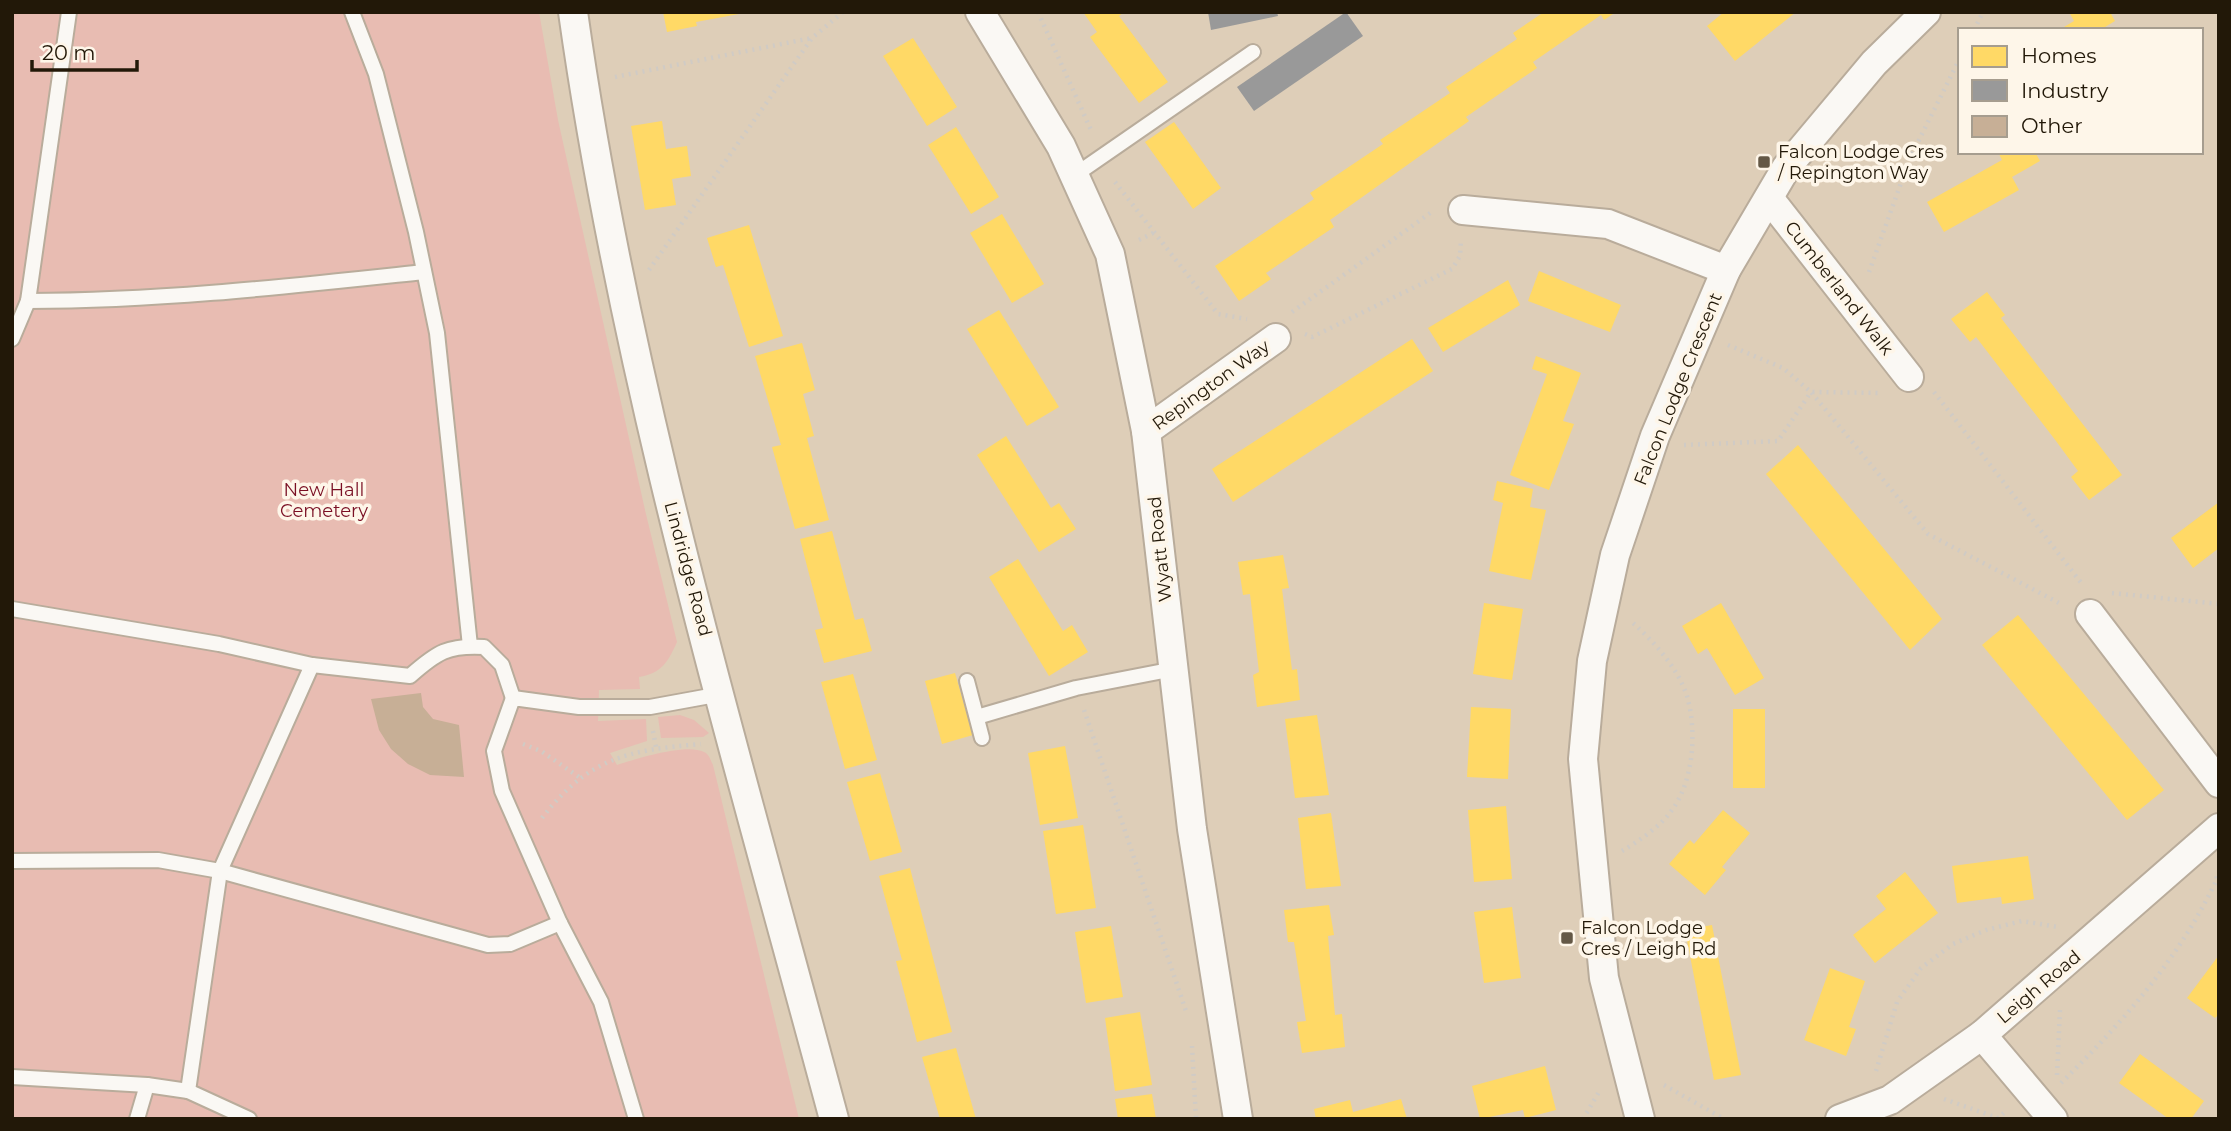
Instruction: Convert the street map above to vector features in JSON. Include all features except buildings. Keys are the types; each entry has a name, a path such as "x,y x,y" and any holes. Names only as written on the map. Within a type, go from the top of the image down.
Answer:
{"street":[{"name":"Lindridge Road","path":"573,12 583,84 625,304 659,455 834,1119"},
{"name":"Wyatt Road","path":"980,12 1061,146 1110,254 1146,431 1192,829 1238,1119"},
{"name":"Falcon Lodge Crescent","path":"1640,1119 1604,978 1591,869 1583,759 1592,661 1615,555 1651,446 1726,270 1786,168 1874,63 1926,12"},
{"name":"Cumberland Walk","path":"1769,198 1909,377"},
{"path":"1453,206 1608,224 1726,270"},
{"name":"Repington Way","path":"1146,431 1283,333"},
{"path":"2081,606 2219,783"},
{"name":"Leigh Road","path":"1840,1119 1876,1107 1982,1035 2063,967 2216,830"},
{"path":"1982,1035 2046,1110"}],"lane":[{"path":"14,331 28,302 69,12"},
{"path":"352,12 376,74 425,272 437,333 470,646"},
{"path":"1074,175 1253,52"},
{"path":"28,302 108,301 204,295 425,272"},
{"path":"12,610 219,644 312,665 410,676 434,654 460,646 485,647 502,665 513,698 494,751 502,791 560,923 601,1002 636,1119"},
{"path":"188,1091 220,871 312,665"},
{"path":"976,717 1076,688 1174,669"},
{"path":"967,681 982,738"},
{"path":"513,698 579,707 650,707 721,694"},
{"path":"12,861 158,860 220,871 488,945 510,944 560,923"},
{"path":"12,1077 147,1085 188,1091 249,1119"},
{"path":"137,1119 147,1085"}],"path":[{"path":"625,304 812,38 843,12"},
{"path":"1038,12 1112,178 1218,314 1253,319"},
{"path":"1975,28 1983,12"},
{"path":"583,84 812,38"},
{"path":"1453,206 1460,256 1452,269 1312,337 1283,333 1291,313 1453,206"},
{"path":"1909,377 1938,394 2081,606"},
{"path":"1651,446 1778,441 1811,392 1928,534 2058,601 2081,606 2219,604"},
{"path":"1591,869 1636,843 1672,811 1685,784 1691,753 1692,724 1686,694 1673,669 1648,637 1605,598"},
{"path":"1076,688 1190,1025"},
{"path":"500,734 541,751 579,777"},
{"path":"523,841 556,799 579,777 617,758 656,747 733,741"},
{"path":"2063,967 2056,1088 2139,1002 2197,921 2217,879 2216,830"},
{"path":"1876,1107 1876,1066 1898,1002 1920,968 1952,944 1986,930 2022,921 2100,934"},
{"path":"1191,1038 1196,1119"},
{"path":"1909,1087 1998,1118 2017,1102 2046,1110"}],"green space":[{"name":"New Hall Cemetery","path":"12,12 539,12 558,120 677,642 663,666 653,673 639,677 640,689 599,690 598,721 646,719 647,741 610,753 617,765 685,749 704,752 710,759 799,1119 12,1119"},
{"path":"680,715 694,720 709,733 703,737 661,738 658,717"}],"place":[{"name":"Falcon Lodge Cres / Repington Way","path":"1764,162"},
{"name":"Falcon Lodge Cres / Leigh Rd","path":"1567,938"}]}
